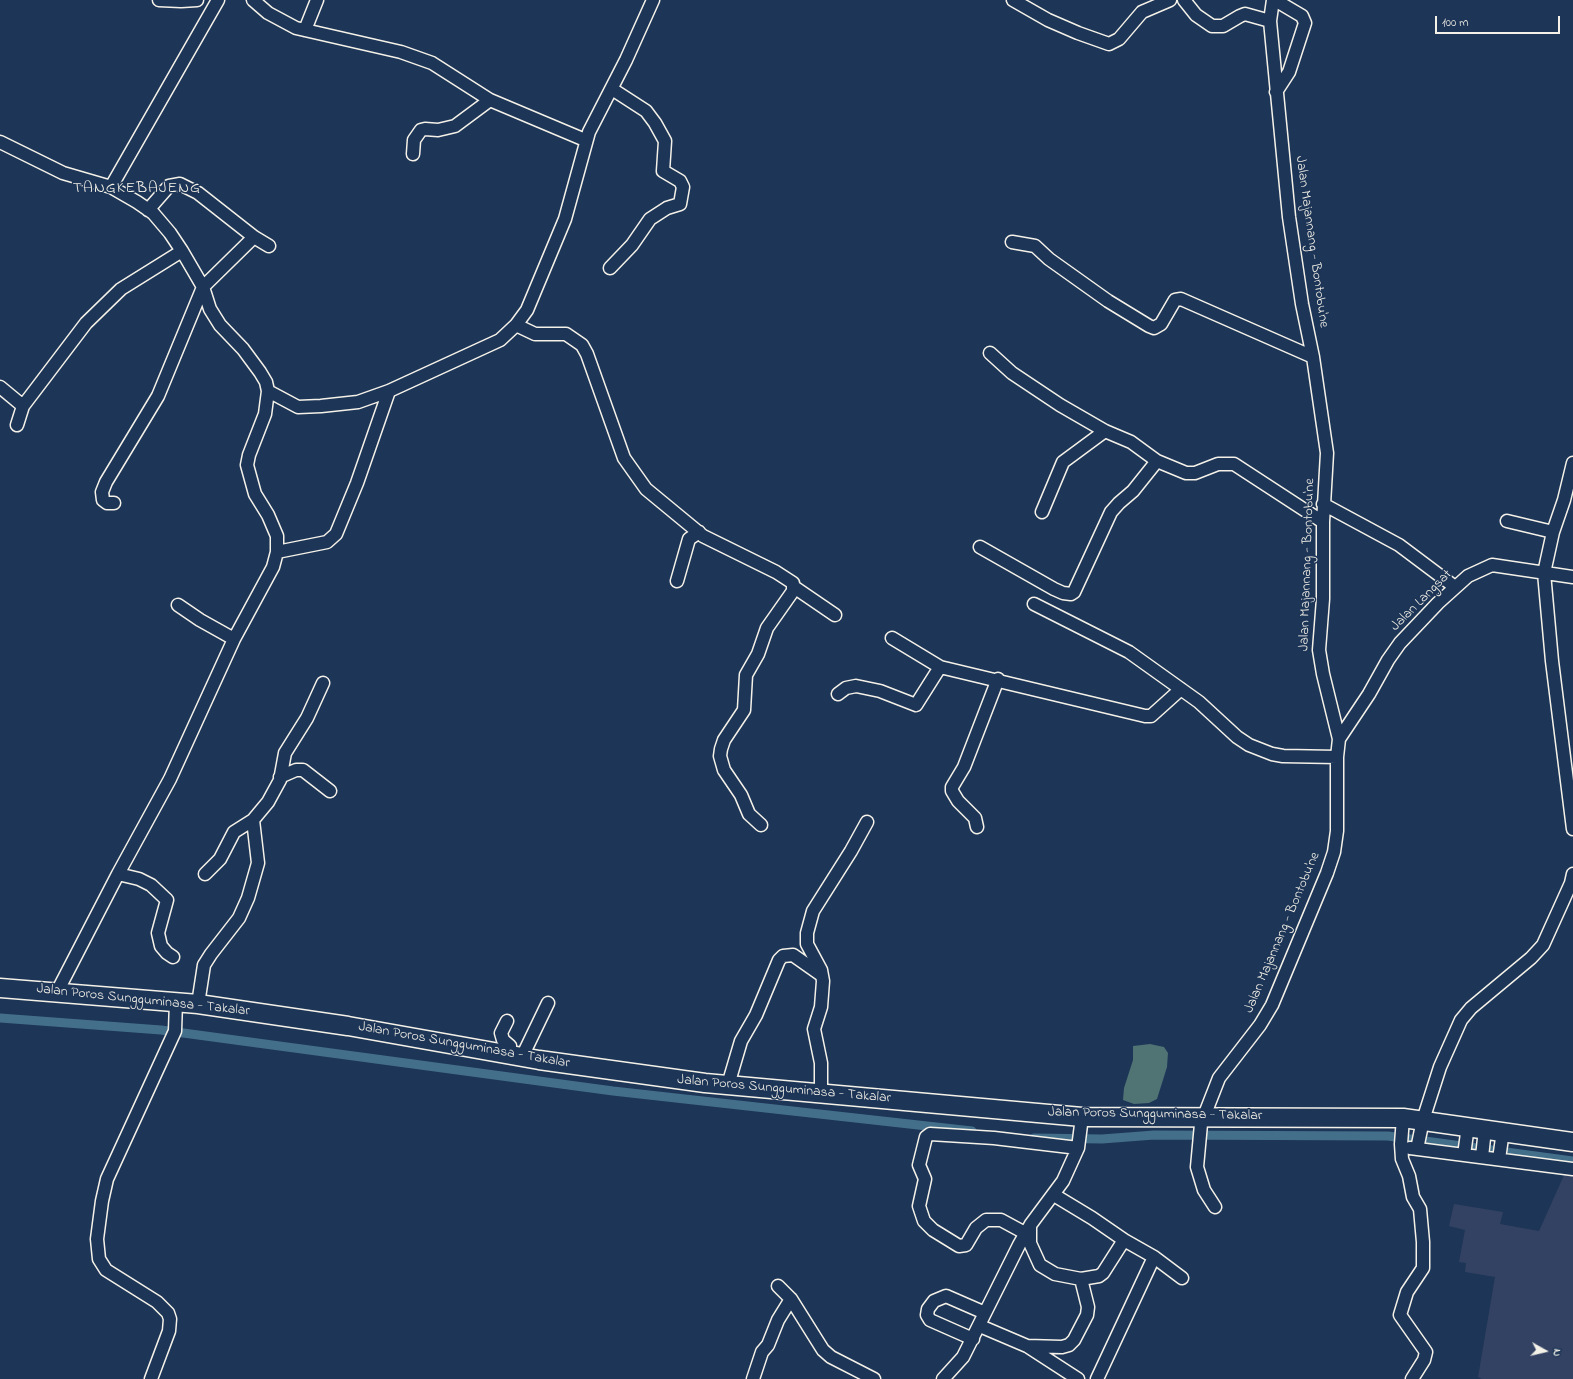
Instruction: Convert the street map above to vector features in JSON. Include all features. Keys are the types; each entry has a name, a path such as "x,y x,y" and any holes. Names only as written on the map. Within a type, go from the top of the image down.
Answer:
{"highway":[{"name":"Jalan Poros Sungguminasa - Takalar","path":"0,988 58,992 176,1007 198,1004 306,1019 516,1056 631,1074 1082,1121 1203,1120 1403,1122 1476,1133 1573,1142"}],"street":[{"path":"159,0 181,2 197,0"},
{"path":"111,187 218,0"},
{"path":"253,0 278,19 305,30 417,56 432,63 490,100 585,140"},
{"path":"305,30 317,0"},
{"path":"268,391 298,406 321,406 358,402 389,391 500,340 516,325 527,310 565,219 581,162 585,140 612,88 653,0"},
{"path":"1013,0 1048,20 1078,34 1109,44 1119,39 1142,12 1170,0"},
{"path":"1184,0 1196,15 1212,26 1223,26 1245,14 1270,21"},
{"path":"1274,0 1302,16 1305,23 1288,72 1276,92"},
{"name":"Jalan Majannang - Bontobu'ne","path":"1215,1207 1201,1182 1197,1167 1203,1120 1220,1078 1267,1015 1327,873 1334,852 1337,831 1337,757 1339,739 1323,674 1319,650 1323,599 1323,504 1327,453 1313,357 1302,304 1289,217 1270,21 1274,0"},
{"path":"610,268 628,251 650,219 666,208 680,204 683,187 680,181 663,172 665,141 655,122 646,111 612,88"},
{"path":"413,154 414,140 421,130 425,128 438,130 455,126 490,100"},
{"path":"0,142 63,173 111,187 148,210 170,233 182,250 203,286 210,309 220,325 243,349 260,372 266,382 268,391 265,414 249,455 247,465 249,477 256,494 268,515 277,536 277,552 272,567 234,639 170,779 118,874 58,992"},
{"path":"148,210 169,186 180,184 198,193 254,237 269,246"},
{"path":"114,503 107,503 103,500 102,492 106,482 158,396 203,286 254,237"},
{"path":"1012,242 1034,246 1049,259 1108,301 1154,328 1161,324 1175,300 1181,299 1313,357"},
{"path":"17,425 23,406 86,323 100,308 121,289 182,250"},
{"path":"516,325 535,334 566,334 582,345 588,354 624,458 646,489 699,532 790,580 794,587 836,615"},
{"path":"990,353 1012,373 1030,386 1106,431 1132,442 1157,462 1186,473 1195,474 1218,464 1234,464 1323,522"},
{"path":"0,387 23,406"},
{"path":"277,552 327,542 336,534 352,496 389,391"},
{"path":"1042,512 1063,462 1106,431"},
{"path":"980,547 1054,589 1063,593 1071,594 1074,592 1112,512 1119,503 1133,491 1157,462"},
{"path":"1573,463 1564,500 1553,532 1544,573 1552,661 1573,829"},
{"path":"1323,504 1399,545 1455,587"},
{"path":"1507,521 1553,532"},
{"path":"676,581 689,539 699,532"},
{"name":"Jalan Langsat","path":"1339,739 1400,643 1438,603 1468,576 1492,565 1573,577"},
{"path":"760,825 749,814 741,795 724,770 720,756 721,749 724,740 744,710 746,675 758,654 767,628 792,594 794,587"},
{"path":"178,604 200,620 234,639"},
{"path":"1034,604 1119,646 1200,702 1237,737 1249,745 1283,756 1337,757"},
{"path":"892,638 940,667 998,679 1144,716 1150,716 1180,689"},
{"path":"838,694 846,688 856,686 882,692 914,705 940,667"},
{"path":"977,827 976,818 958,801 952,791 952,787 964,767 998,679"},
{"path":"204,874 220,859 234,832 253,820 268,802 280,777 285,753 307,718 323,683"},
{"path":"280,777 296,770 303,770 330,791"},
{"path":"198,1004 204,965 239,918 248,898 258,862 253,820"},
{"path":"821,1093 821,1063 814,1029 821,1007 823,989 822,975 807,944 809,923 813,911 851,851 866,822"},
{"path":"118,874 139,879 151,885 167,900 158,933 161,946 173,957"},
{"path":"1418,1146 1422,1125 1443,1060 1461,1020 1471,1008 1531,958 1543,945 1573,874"},
{"path":"728,1085 741,1041 756,1015 779,960 784,956 793,954 822,975"},
{"path":"507,1021 501,1033 503,1040 510,1046 516,1056 548,1003"},
{"path":"151,1379 169,1331 170,1319 168,1313 157,1302 106,1270 99,1259 97,1239 102,1201 107,1179 175,1030 176,1007"},
{"path":"942,1379 960,1361 980,1326 985,1313 1027,1230 1063,1181 1079,1146 1082,1121"},
{"path":"1403,1122 1401,1145 1402,1159 1409,1176 1413,1197 1420,1209 1423,1242 1422,1268 1407,1292 1400,1315 1426,1352 1424,1360 1412,1379"},
{"path":"1464,1153 1476,1133"},
{"path":"1476,1133 1482,1155"},
{"path":"1027,1230 1001,1220 986,1220 976,1228 966,1245 959,1246 933,1230 924,1221 919,1206 925,1176 921,1172 919,1165 926,1136 930,1134 994,1138 1079,1146"},
{"path":"1499,1158 1502,1135"},
{"path":"1401,1145 1418,1146 1573,1169"},
{"path":"1054,1195 1092,1218 1124,1240 1154,1257 1182,1278"},
{"path":"1027,1230 1030,1243 1040,1265 1055,1274 1081,1279 1093,1278 1103,1273 1124,1240"},
{"path":"1097,1379 1154,1257"},
{"path":"1027,1346 1062,1347 1069,1345 1074,1340 1087,1315 1088,1306 1081,1279"},
{"path":"778,1286 791,1299 823,1350 831,1357 874,1379"},
{"path":"973,1339 930,1320 927,1315 928,1309 934,1301 946,1296 985,1313"},
{"path":"755,1378 778,1320 791,1299"},
{"path":"980,1326 1027,1346 1078,1379"}],"shaded area":[{"path":"1565,1173 1573,1174 1573,1379 1482,1379 1478,1377 1495,1277 1465,1272 1466,1263 1459,1262 1465,1230 1449,1226 1454,1204 1503,1212 1500,1224 1539,1231"}],"green space":[{"path":"1150,1044 1164,1047 1168,1053 1167,1067 1157,1099 1149,1103 1134,1104 1123,1100 1124,1088 1133,1060 1133,1046"}],"waterway":[{"path":"0,1018 161,1030 613,1091 972,1131"},
{"path":"1034,1138 1102,1139 1154,1135 1388,1136 1573,1161"}],"district":[{"name":"TANGKEBAJENG","path":"137,189"}]}
